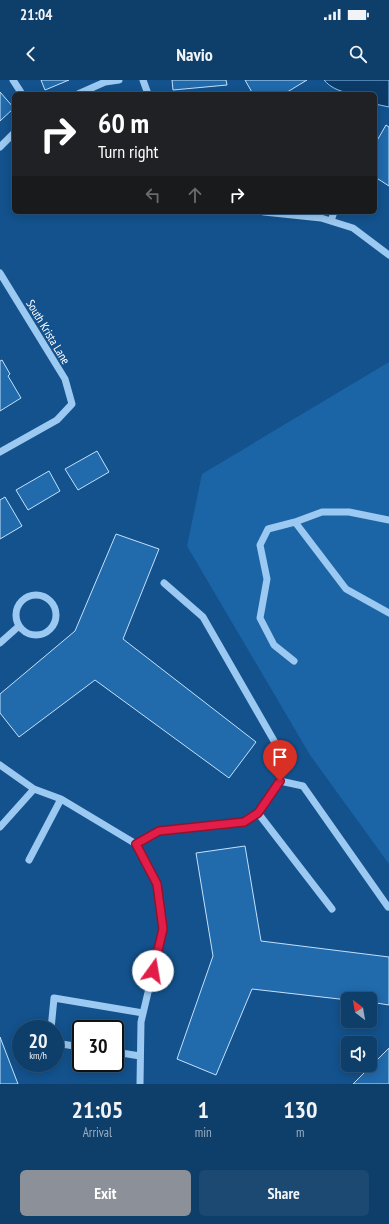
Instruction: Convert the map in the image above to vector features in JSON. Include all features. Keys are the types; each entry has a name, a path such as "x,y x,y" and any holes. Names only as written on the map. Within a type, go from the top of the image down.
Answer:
{"street":[{"path":"13,80 21,92"},
{"path":"83,92 106,82 119,80"},
{"path":"143,80 147,92"},
{"path":"0,147 12,135"},
{"path":"283,214 321,218 353,228 389,255"},
{"path":"331,221 333,214"},
{"name":"South Krista Lane","path":"0,273 65,379 72,404 57,420 0,452"},
{"path":"294,662 274,645 260,618 266,579 260,546 268,529 295,522 322,512 349,512 389,520"},
{"path":"295,522 346,589 389,613"},
{"path":"136,844 159,831 244,822 258,813 280,781 277,746 203,617 164,583"},
{"path":"41,594 52,602 57,614 56,620 48,631 43,634 30,634 19,626 16,613 21,600 27,596 41,594"},
{"path":"0,643 19,626"},
{"path":"0,765 34,789 61,799 136,844 157,884 163,929 141,1022 140,1084"},
{"path":"280,781 303,786 388,907"},
{"path":"0,827 34,789"},
{"path":"29,860 61,799"},
{"path":"258,813 332,908"},
{"path":"52,1020 54,998 143,1013"},
{"path":"124,1053 140,1056"}],"shaded area":[{"path":"324,80 389,80 389,107 377,104 377,92 344,92 329,85"},
{"path":"389,362 389,864 310,755 187,546 202,474"}],"building":[{"path":"41,80 69,80 45,90"},
{"path":"172,80 226,80 227,85 173,90"},
{"path":"245,80 307,80 287,92 252,92"},
{"path":"0,92 12,106 12,110 0,121"},
{"path":"386,125 389,127 389,186 377,178 377,141"},
{"path":"2,360 10,374 8,376 21,398 0,411 0,361"},
{"path":"97,451 109,472 78,490 65,469"},
{"path":"49,471 60,491 28,510 16,490"},
{"path":"5,497 22,526 0,539 0,500"},
{"path":"116,534 159,549 123,639 256,742 229,778 95,680 19,737 0,713 0,694 75,631"},
{"path":"245,846 261,941 389,957 389,1005 377,1003 377,992 341,992 341,999 252,989 216,1075 177,1059 213,956 196,853"},
{"path":"0,1037 12,1072 13,1072 18,1084 0,1084"},
{"path":"389,1048 389,1084 353,1084 365,1072 377,1072 377,1060"}],"route":[{"path":"153,971 163,929 157,884 136,844 159,831 244,822 258,813 280,781"}]}
